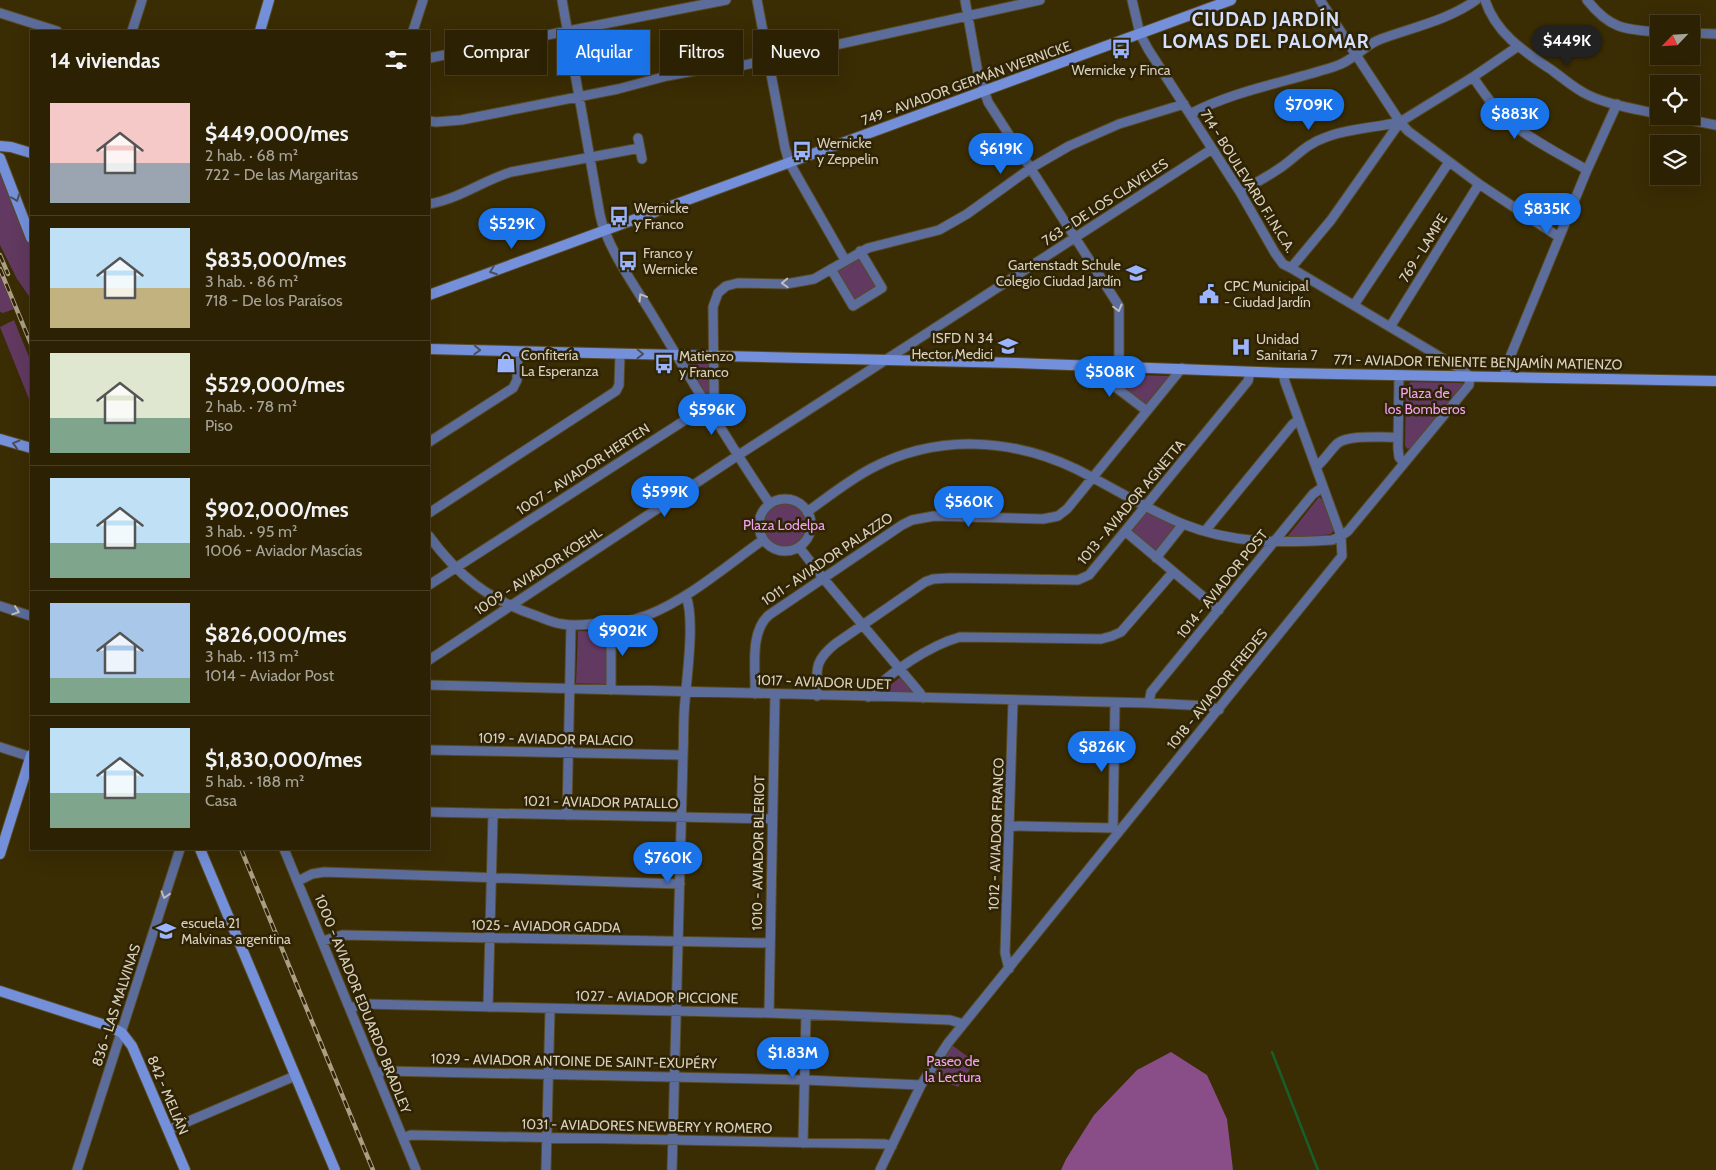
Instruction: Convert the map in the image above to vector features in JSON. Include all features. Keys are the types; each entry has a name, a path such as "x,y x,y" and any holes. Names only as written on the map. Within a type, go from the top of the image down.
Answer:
{"street":[{"path":"132,30 142,0"},
{"path":"260,30 269,0"},
{"path":"413,30 423,0"},
{"path":"562,0 568,30 726,0"},
{"path":"757,0 762,30"},
{"path":"965,0 983,92 992,109 1119,306 1119,366"},
{"path":"838,45 1040,0"},
{"name":"714 - BOULEVARD F.I.N.C.A.","path":"1132,0 1140,34 1148,49 1240,192 1283,264 1464,371 1470,377"},
{"name":"749 - AVIADOR GERMÁN WERNICKE","path":"430,295 1231,0"},
{"path":"1320,0 1400,122 1416,139 1479,184 1559,237"},
{"path":"1190,114 1207,106 1262,87 1335,67 1379,40 1444,18 1476,0"},
{"path":"1486,0 1493,18 1517,47 1588,95 1650,112"},
{"path":"1587,0 1599,15 1608,22 1618,26 1650,31"},
{"path":"0,13 54,30"},
{"path":"430,58 557,32"},
{"path":"1700,33 1716,34"},
{"path":"1240,192 1281,167 1308,145 1322,138 1400,122 1473,77 1517,47"},
{"path":"430,121 461,120 623,87 667,76 753,64"},
{"path":"576,75 604,230 622,265 737,456 770,504"},
{"path":"771,75 789,162 845,260"},
{"path":"1473,77 1482,91 1506,119 1587,170"},
{"path":"708,406 714,396 713,307 718,293 726,286 738,283 786,284 814,279 860,251 927,234 947,226 968,214 1031,168 1069,146 1119,124 1184,104"},
{"path":"1504,377 1510,357 1559,237 1617,104"},
{"path":"1291,268 1332,220 1400,122"},
{"path":"1700,122 1716,125"},
{"path":"638,138 642,158"},
{"path":"0,146 12,147 30,153"},
{"path":"430,204 459,196 506,174 640,148"},
{"name":"763 - DE LOS CLAVELES","path":"887,360 1212,148"},
{"path":"0,158 30,235"},
{"path":"1354,306 1449,162"},
{"name":"769 - LAMPE","path":"1390,327 1479,184"},
{"path":"830,269 853,306 860,302 882,288 860,251"},
{"name":"771 - AVIADOR TENIENTE BENJAMÍN MATIENZO","path":"430,349 1119,366 1283,373 1716,381"},
{"path":"430,441 513,388 517,380 518,352"},
{"path":"430,512 616,391 619,385 620,354"},
{"name":"1009 - AVIADOR KOEHL","path":"430,659 737,456 887,360"},
{"path":"1090,366 1147,411"},
{"name":"1011 - AVIADOR PALAZZO","path":"755,694 756,638 760,626 769,615 902,525 916,519 934,516 1043,519 1055,517 1066,509 1093,478 1182,368"},
{"name":"1013 - AVIADOR AGNETTA","path":"817,696 817,668 821,657 835,644 918,587 933,579 1078,580 1084,578 1093,571 1126,532 1248,382 1250,372"},
{"path":"1283,373 1298,420 1341,536"},
{"path":"1399,375 1399,457 1404,462"},
{"path":"807,512 854,479 887,461 912,452 953,445 984,444 1031,451 1054,460 1183,524 1205,531 1224,536 1274,543 1332,540 1348,531 1467,388 1470,377"},
{"name":"1007 - AVIADOR HERTEN","path":"430,584 708,406"},
{"path":"1205,531 1292,424 1298,420"},
{"path":"1316,467 1335,446 1344,440 1398,437"},
{"path":"0,439 30,448"},
{"name":"1014 - AVIADOR POST","path":"1149,704 1152,692 1313,494 1323,487"},
{"path":"777,500 793,501 807,512 810,526 809,534 799,547 784,552 769,546 763,540 759,524 764,510 770,504 777,500"},
{"path":"1156,558 1183,524"},
{"path":"1126,532 1219,610"},
{"name":"1018 - AVIADOR FREDES","path":"880,1170 921,1085 948,1043 1009,969 1115,830 1219,710 1340,560 1343,552 1341,536"},
{"path":"430,537 456,568 475,585 510,606 561,624 570,625 611,624 648,615 686,596 763,540"},
{"path":"799,547 923,698"},
{"path":"868,697 872,691 919,656 960,637 1100,638 1112,636 1121,632 1129,624 1173,572"},
{"path":"672,1170 683,755 690,609 686,596"},
{"path":"0,606 30,616"},
{"path":"611,624 611,690"},
{"path":"567,815 570,625"},
{"name":"1017 - AVIADOR UDET","path":"430,685 1149,704 1208,706 1219,710"},
{"name":"1010 - AVIADOR BLERIOT","path":"769,1013 775,694"},
{"name":"1012 - AVIADOR FRANCO","path":"1009,969 1006,953 1013,701"},
{"path":"1010,826 1115,830 1115,703"},
{"path":"0,747 30,756"},
{"name":"1019 - AVIADOR PALACIO","path":"430,750 683,755"},
{"path":"0,854 30,759"},
{"name":"1021 - AVIADOR PATALLO","path":"430,812 772,820"},
{"path":"488,1008 493,814"},
{"name":"836 - LAS MALVINAS","path":"77,1170 180,850"},
{"path":"200,850 335,1170"},
{"name":"1000 - AVIADOR EDUARDO BRADLEY","path":"284,850 416,1170"},
{"path":"298,881 312,874 324,872 680,884"},
{"name":"1025 - AVIADOR GADDA","path":"323,941 342,935 770,943"},
{"path":"0,991 111,1027 122,1033"},
{"name":"1027 - AVIADOR PICCIONE","path":"350,1008 364,1004 769,1013 950,1020 963,1024"},
{"path":"546,1170 550,1008"},
{"path":"803,1143 806,1015"},
{"name":"842 - MELIÁN","path":"122,1033 132,1046 184,1170"},
{"name":"1029 - AVIADOR ANTOINE DE SAINT-EXUPÉRY","path":"376,1073 386,1070 548,1073 921,1085"},
{"path":"168,1130 295,1076"},
{"name":"1031 - AVIADORES NEWBERY Y ROMERO","path":"403,1138 411,1135 884,1144 892,1146"}],"green space":[{"path":"0,171 30,245 30,298 17,279 0,245"},
{"path":"860,251 882,288 853,306 831,269"},
{"path":"0,276 14,309 3,313 0,312"},
{"path":"14,320 30,360 30,402 0,327"},
{"path":"688,364 709,364 711,395 708,399"},
{"path":"1102,374 1170,376 1147,406"},
{"name":"Plaza de los Bomberos","path":"1411,382 1462,383 1464,386 1413,447 1407,449 1405,445 1406,386"},
{"path":"1319,497 1323,500 1334,530 1331,534 1290,539 1287,537"},
{"name":"Plaza Lodelpa","path":"788,503 800,509 805,516 805,534 800,541 793,546 780,547 772,544 765,537 762,521 765,513 772,506"},
{"path":"1149,509 1181,525 1156,555 1130,534"},
{"path":"578,631 608,632 607,684 576,683"},
{"path":"902,676 916,693 877,695"},
{"name":"Paseo de la Lectura","path":"952,1045 975,1062 958,1087 931,1076"}],"shaded area":[{"path":"1171,1052 1207,1075 1227,1119 1233,1170 1061,1170 1094,1115 1137,1070"}],"waterway":[{"path":"1272,1052 1318,1170"}],"railway":[{"path":"0,255 8,274"},
{"path":"0,269 30,342"},
{"path":"241,850 373,1170"}],"place":[{"name":"Wernicke y Finca","path":"1121,49"},
{"name":"Wernicke y Zeppelin","path":"802,151"},
{"name":"Wernicke y Franco","path":"619,216"},
{"name":"Franco y Wernicke","path":"628,261"},
{"name":"Gartenstadt Schule Colegio Ciudad Jardín","path":"1136,273"},
{"name":"CPC Municipal - Ciudad Jardín","path":"1209,294"},
{"name":"ISFD N 34 Hector Medici","path":"1008,346"},
{"name":"Unidad Sanitaria 7","path":"1241,347"},
{"name":"Confitería La Esperanza","path":"506,363"},
{"name":"Matienzo y Franco","path":"664,364"},
{"name":"escuela 21 Malvinas argentina","path":"166,931"}],"district":[{"name":"CIUDAD JARDÍN LOMAS DEL PALOMAR","path":"1266,30"}]}
